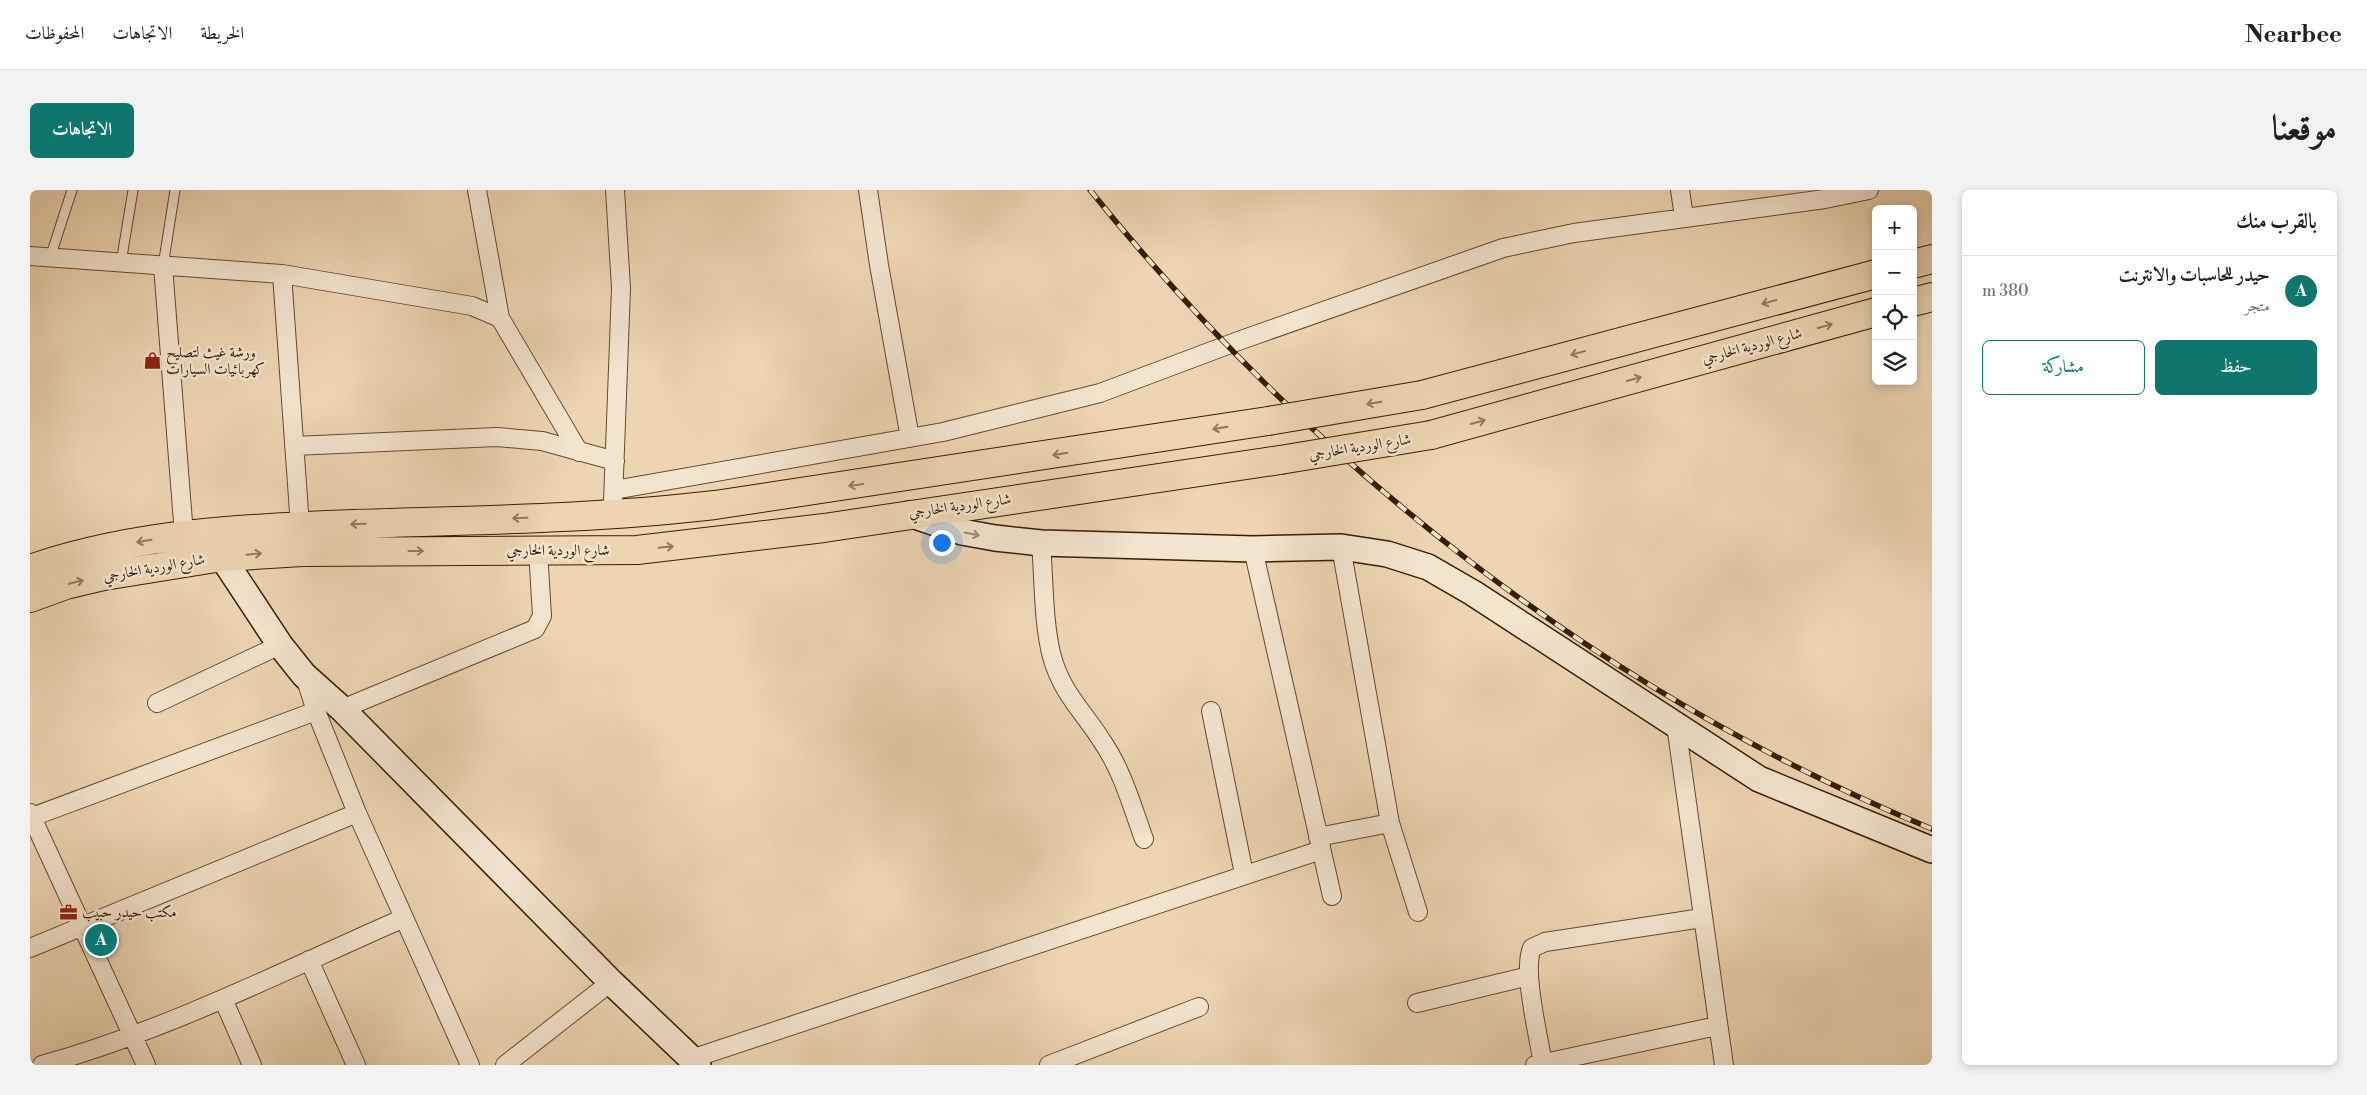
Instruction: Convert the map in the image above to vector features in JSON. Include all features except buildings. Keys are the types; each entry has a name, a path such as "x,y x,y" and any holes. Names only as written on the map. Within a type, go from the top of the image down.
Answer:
{"main road":[{"path":"1917,263 1932,259"},
{"name":"شارع الوردية الخارجي","path":"30,569 94,551 184,535 300,526 564,517 613,503 644,514 904,478 1268,421 1422,395 1872,275"},
{"path":"1917,301 1932,297"},
{"name":"شارع الوردية الخارجي","path":"30,598 66,585 104,576 222,557 302,552 637,550 741,539 1280,460 1431,435 1872,313"},
{"path":"637,550 621,538 619,530 623,521 644,514"},
{"path":"545,550 569,542 576,534 574,528 564,517"}],"street":[{"path":"477,190 500,318 579,452"},
{"path":"615,190 622,288 613,503 944,432 1100,393 1241,340 1504,248 1574,233 1824,195 1869,190"},
{"path":"868,190 879,266 910,438"},
{"path":"1680,190 1684,217"},
{"path":"30,256 282,274 441,299 472,306 500,318"},
{"path":"164,266 184,535"},
{"path":"282,274 300,526"},
{"path":"294,446 497,437 542,441 615,461"},
{"path":"909,514 962,532 1041,543 1253,549 1341,547 1387,554 1428,568 1473,593 1759,778 1932,850"},
{"path":"1041,543 1052,657 1061,682 1075,706 1102,741 1115,764 1144,839"},
{"path":"1341,547 1390,823 1418,912"},
{"path":"1253,549 1332,896"},
{"path":"342,709 535,629 542,616 545,550"},
{"path":"222,557 280,644 304,675 342,709 611,982 695,1062 1244,874 1319,843 1390,823"},
{"path":"157,704 280,644"},
{"path":"304,675 316,712 357,813 470,1065"},
{"path":"1210,711 1244,874"},
{"path":"146,1065 31,815 316,712"},
{"path":"1676,725 1724,1065"},
{"path":"30,948 357,813"},
{"path":"42,1065 133,1037 223,1000 404,918"},
{"path":"1702,918 1538,944 1532,948 1528,956 1529,976 1540,1064 1717,1026"},
{"path":"309,960 356,1065"},
{"path":"1417,1003 1529,976"},
{"path":"505,1065 611,982"},
{"path":"223,1000 252,1065"},
{"path":"1049,1065 1199,1007"}],"lane":[{"path":"50,258 72,190"},
{"path":"120,262 133,190"},
{"path":"164,266 175,190"}],"railway":[{"path":"1090,190 1177,291 1269,388 1368,478 1471,562 1580,640 1693,711 1811,774 1932,829"}],"place":[{"name":"ورشة غيث لتصليح كهربائيات السيارات","path":"152,361"},
{"name":"مكتب حيدر حبيب","path":"68,912"},
{"name":"حيدر للحاسبات والانترنت","path":"101,940"}]}
